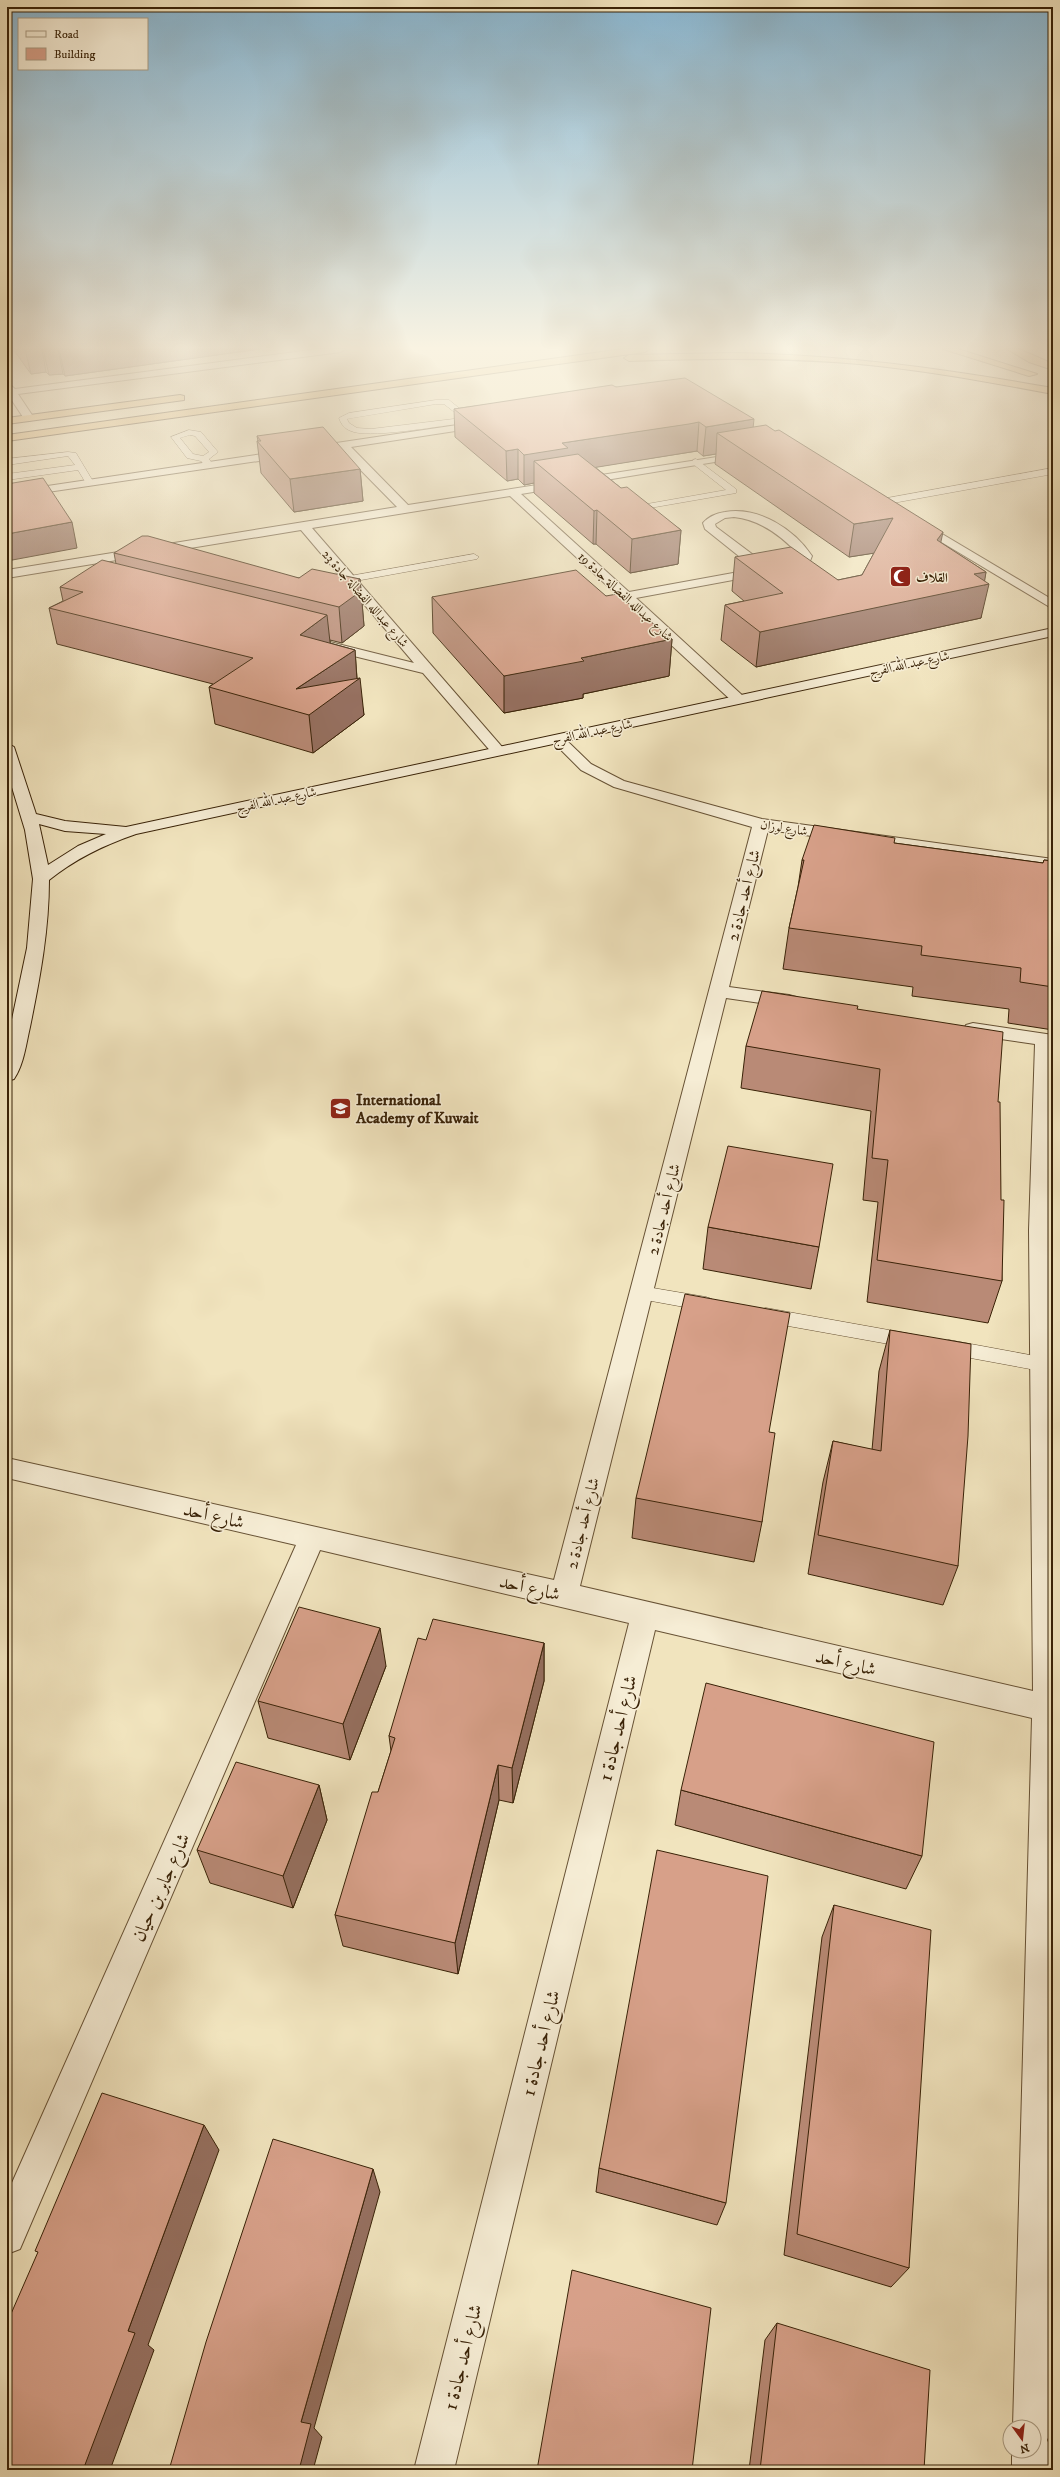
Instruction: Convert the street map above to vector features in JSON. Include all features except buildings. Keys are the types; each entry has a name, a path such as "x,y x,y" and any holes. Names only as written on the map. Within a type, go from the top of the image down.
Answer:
{"street":[{"path":"7,495 191,465"},
{"path":"362,465 405,509"},
{"path":"7,574 680,465"},
{"name":"شارع عبدالله الفضالة جادة 19","path":"513,492 738,699"},
{"path":"869,494 896,511"},
{"path":"626,596 766,571 804,563 806,556 797,544 761,519 750,515 723,516 709,524 711,529 766,571"},
{"path":"910,519 1053,605"},
{"name":"شارع عبدالله الفضالة جادة 23","path":"304,526 498,751"},
{"path":"28,571 58,578"},
{"name":"شارع عبد الله الفرج","path":"41,879 71,856 103,840 132,830 1053,632"},
{"name":"شارع عبدالله الفضالة جادة 23","path":"313,642 428,670"},
{"name":"شارع لوزان","path":"557,738 586,767 619,784 761,824 1053,864"},
{"path":"7,747 35,842 41,879 36,947 12,1060 7,1075"},
{"name":"شارع عبد الله الفرج","path":"28,816 65,826 132,830"},
{"name":"شارع أحد جادة 2","path":"564,1594 761,824"},
{"path":"719,990 804,1003"},
{"path":"952,1026 1049,1040 1047,1232 1041,1364 1048,1473 1050,1708 1045,2210 1033,2419"},
{"name":"شارع أحد","path":"7,1468 564,1594 645,1616 1050,1708"},
{"name":"شارع جابر بن حيان","path":"7,2236 314,1538"},
{"name":"شارع أحد جادة 1","path":"434,2470 645,1616"},
{"path":"1032,2459 1032,2470"}],"lane":[{"path":"647,507 733,491 699,465"},
{"path":"7,477 81,467 90,482"},
{"path":"882,502 1053,471"},
{"path":"350,579 474,557"},
{"path":"641,1293 720,1307"},
{"path":"751,1312 1041,1364"}],"place":[{"name":"القلاف","path":"901,577"},
{"name":"International Academy of Kuwait","path":"340,1108"}]}
